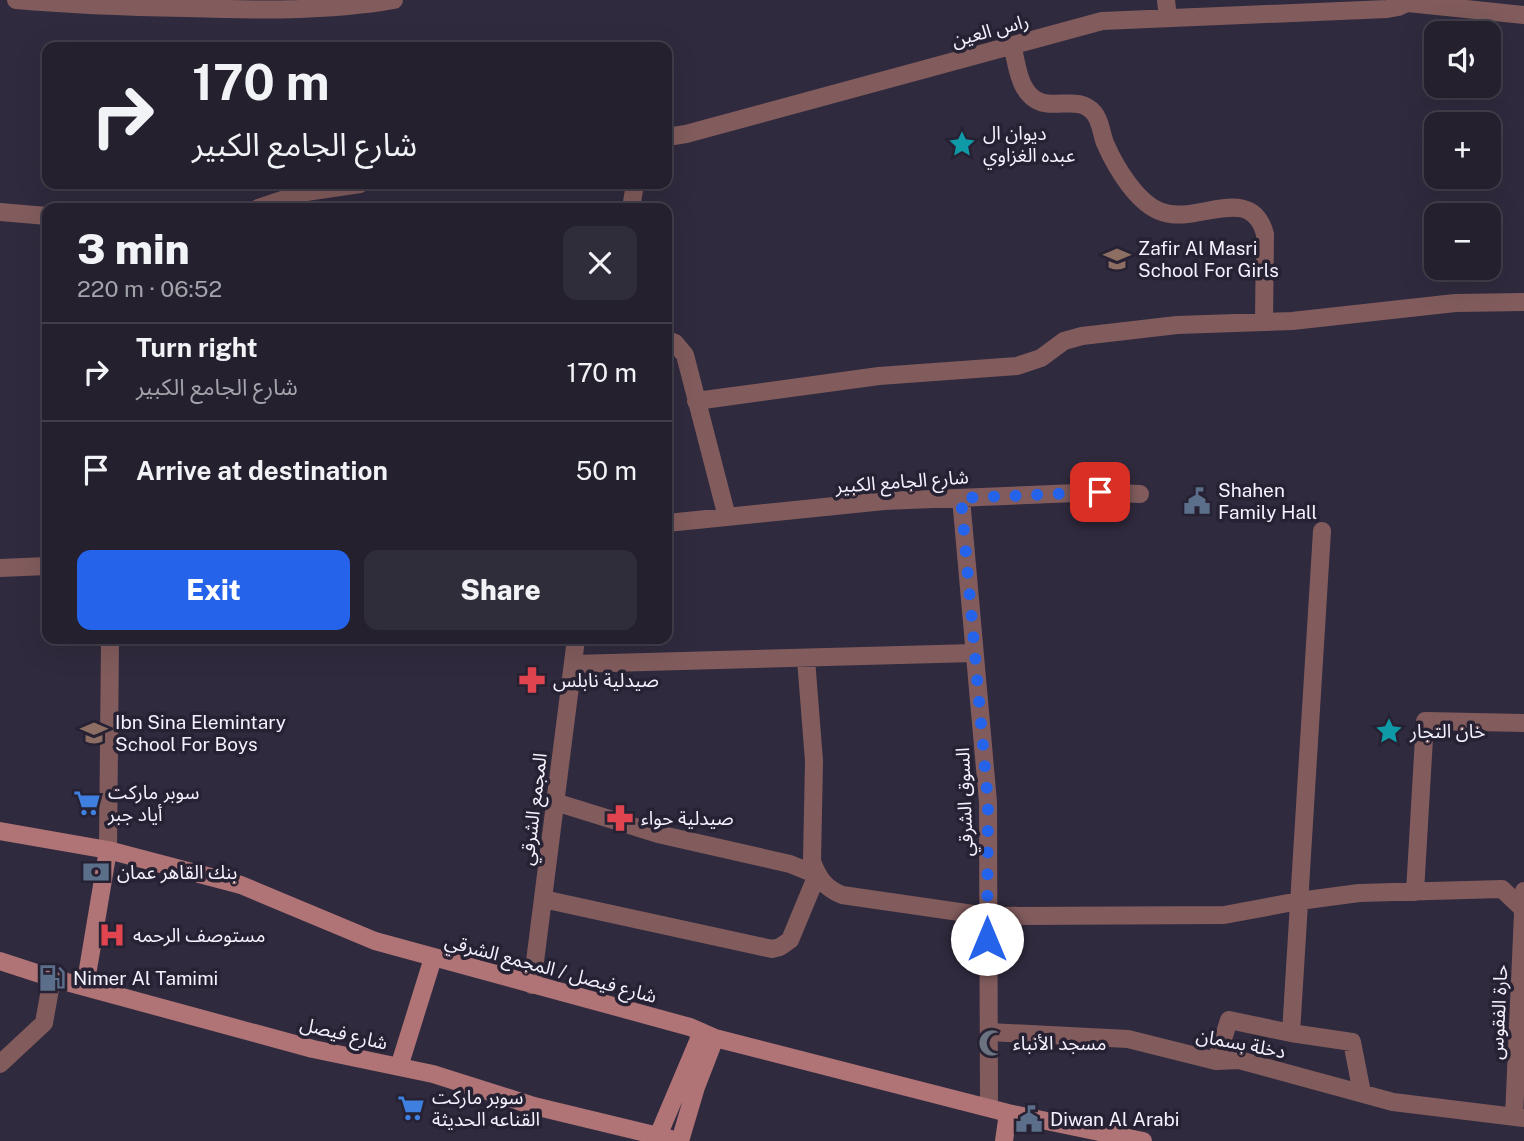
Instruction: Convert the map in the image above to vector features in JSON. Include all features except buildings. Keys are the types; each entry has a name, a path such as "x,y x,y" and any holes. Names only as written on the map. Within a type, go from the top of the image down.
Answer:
{"main road":[{"name":"شارع فيصل / المجمع الشرقي","path":"0,831 108,850 241,885 375,942 690,1027 709,1035 1008,1113 1143,1141"},
{"path":"85,987 108,850"},
{"path":"399,1067 433,958"},
{"name":"شارع فيصل","path":"0,961 52,978 313,1049 433,1074 534,1106 669,1139"},
{"path":"669,1139 709,1035"},
{"path":"1004,1141 1008,1113"}],"street":[{"path":"16,0 97,6 259,9 336,6 394,0"},
{"name":"راس العين","path":"672,136 1101,21 1167,9 1387,9 1410,2 1524,15"},
{"path":"1012,45 1021,81 1031,96 1041,103 1053,106 1080,104 1092,110 1116,162 1134,191 1149,206 1168,215 1232,207 1247,209 1256,215 1265,234 1264,322"},
{"path":"273,203 306,192 326,189"},
{"path":"0,212 42,216"},
{"path":"696,401 879,376 1017,366 1041,358 1064,341 1082,336 1177,325 1292,321 1455,303 1524,302"},
{"path":"672,342 685,355 727,517"},
{"name":"شارع الجامع الكبير","path":"672,522 884,501 1100,492 1140,494"},
{"name":"السوق الشرقي","path":"961,498 988,802 989,1106"},
{"path":"1291,1033 1322,531"},
{"path":"0,568 42,566"},
{"path":"108,850 110,644"},
{"name":"المجمع الشرقي","path":"533,985 575,644"},
{"path":"573,664 974,653"},
{"path":"806,659 814,761 812,861 824,885 842,895 987,916 1224,915 1359,893 1502,889 1523,909"},
{"path":"1415,892 1425,721 1524,723"},
{"path":"555,802 659,834 790,864 817,875"},
{"path":"543,899 776,948 787,943 792,936 817,875"},
{"name":"حارة الفقوس","path":"1519,1117 1524,891"},
{"path":"0,1064 44,1023 52,978"},
{"path":"1216,1061 1229,1020 1352,1042 1362,1093"},
{"name":"دخلة بسمان","path":"989,1032 1128,1039 1216,1061 1239,1060 1393,1102 1519,1117"}],"place":[{"name":"ديوان ال عبده الغزاوي","path":"962,144"},
{"name":"Zafir Al Masri School For Girls","path":"1117,259"},
{"name":"Shahen Family Hall","path":"1197,501"},
{"name":"صيدلية نابلس","path":"532,680"},
{"name":"خان التجار","path":"1389,731"},
{"name":"Ibn Sina Elemintary School For Boys","path":"94,733"},
{"name":"سوبر ماركت أياد جبر","path":"87,803"},
{"name":"صيدلية حواء","path":"620,818"},
{"name":"بنك القاهر عمان","path":"96,872"},
{"name":"مستوصف الرحمه","path":"112,935"},
{"name":"Nimer Al Tamimi","path":"52,978"},
{"name":"مسجد الأنباء","path":"992,1043"},
{"name":"سوبر ماركت القناعه الحديثة","path":"411,1108"},
{"name":"Diwan Al Arabi","path":"1029,1119"}],"route":[{"path":"987,939 988,802 961,498 1100,492"}]}
